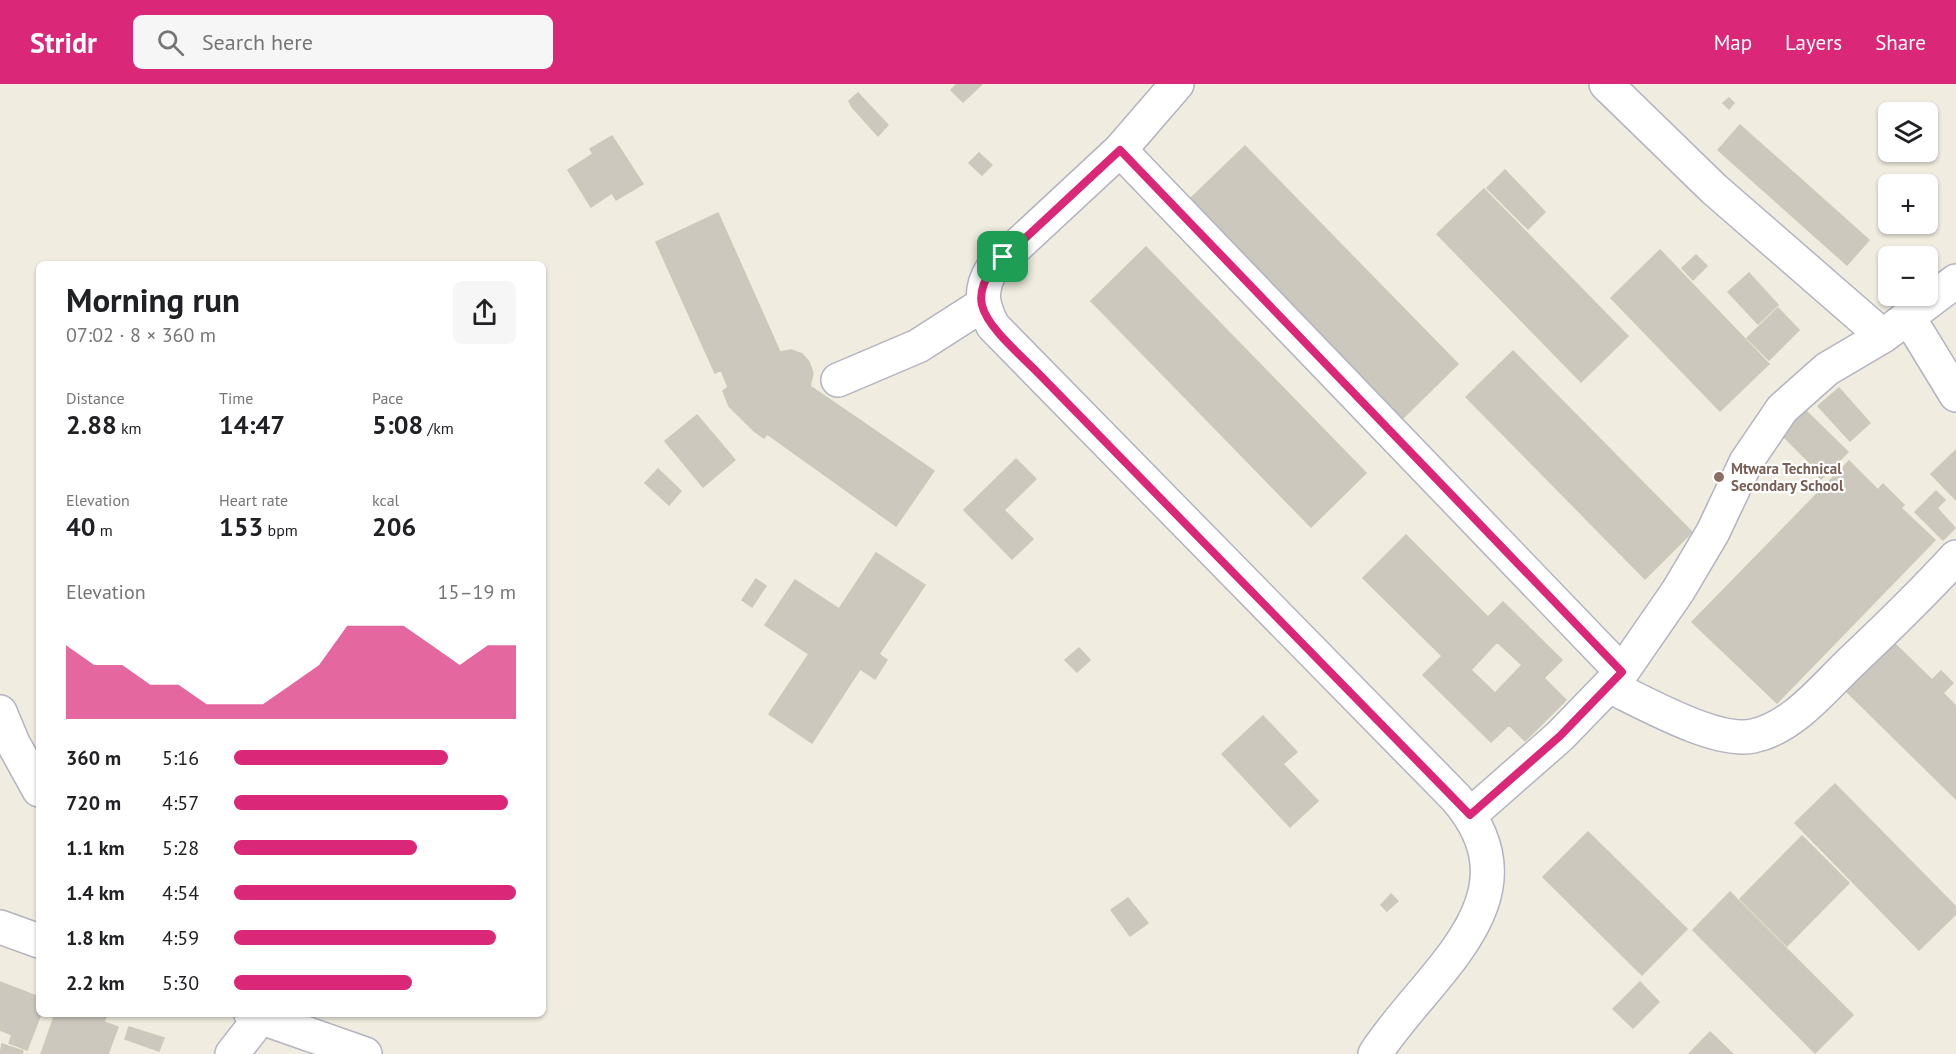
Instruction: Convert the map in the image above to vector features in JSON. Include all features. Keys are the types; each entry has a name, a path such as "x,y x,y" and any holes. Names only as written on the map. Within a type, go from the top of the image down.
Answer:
{"street":[{"path":"1606,84 1714,189 1896,327 1956,395"},
{"path":"1174,85 1120,150 992,269 984,282 982,305 993,326 1470,815 1482,837 1488,857 1483,901 1475,923 1448,962 1389,1033 1375,1054"},
{"path":"1120,150 1615,679 1666,714 1714,733 1752,737 1784,724 1911,606 1956,557"},
{"path":"1470,815 1543,752 1615,679 1678,591 1713,532 1746,462 1782,409 1827,369 1896,327 1956,281"},
{"path":"838,380 918,346 982,305"},
{"path":"0,712 13,743 36,785"},
{"path":"0,927 36,940"},
{"path":"232,1054 255,1017"},
{"path":"259,1017 365,1054"}],"building":[{"path":"957,84 982,84 963,102 951,90"},
{"path":"858,93 888,125 878,136 849,101"},
{"path":"1729,98 1734,103 1729,109 1723,103"},
{"path":"1740,125 1869,240 1847,265 1718,150"},
{"path":"612,136 643,184 616,200 612,193 591,207 568,170 593,154 590,149"},
{"path":"1245,146 1458,364 1402,419 1188,201"},
{"path":"979,153 992,165 982,175 969,163"},
{"path":"1505,170 1545,212 1528,229 1487,188"},
{"path":"1484,189 1628,336 1581,382 1437,234"},
{"path":"718,213 780,352 791,350 802,354 809,362 813,373 810,386 934,471 896,526 767,434 764,438 754,431 729,406 723,391 728,387 721,370 715,373 656,242"},
{"path":"1146,247 1366,473 1311,527 1091,301"},
{"path":"1660,250 1769,364 1720,411 1611,298"},
{"path":"1696,255 1707,266 1693,280 1682,268"},
{"path":"1749,273 1778,305 1758,324 1728,292"},
{"path":"1778,308 1799,330 1769,360 1747,338"},
{"path":"1513,351 1692,532 1645,579 1466,397"},
{"path":"1839,388 1870,423 1850,441 1818,406"},
{"path":"1802,407 1848,452 1821,479 1811,468 1813,466 1778,431"},
{"path":"697,415 735,460 703,487 665,441"},
{"path":"1956,450 1956,500 1931,474"},
{"path":"1016,459 1036,479 1004,510 1033,539 1012,559 964,510"},
{"path":"1849,461 1878,490 1883,484 1904,505 1901,508 1935,540 1777,703 1692,622"},
{"path":"658,469 681,491 669,505 645,483"},
{"path":"1936,491 1945,500 1937,508 1955,528 1943,540 1915,512"},
{"path":"1406,535 1488,617 1503,602 1562,660 1544,678 1566,700 1525,741 1509,725 1491,742 1423,675 1442,656 1363,578","holes":["1497,642 1522,665 1495,693 1471,670"]},
{"path":"876,553 925,585 879,654 887,660 875,679 860,669 812,743 769,714 809,654 765,625 795,580 839,609"},
{"path":"756,579 766,586 752,607 742,600"},
{"path":"1890,639 1932,680 1941,671 1953,683 1943,693 1956,706 1956,799 1842,687"},
{"path":"1079,648 1090,660 1077,672 1065,660"},
{"path":"1263,716 1297,752 1283,764 1318,801 1290,827 1222,754"},
{"path":"1835,784 1956,907 1956,914 1919,950 1795,823"},
{"path":"1588,832 1687,929 1642,975 1543,877"},
{"path":"1802,836 1849,883 1787,946 1740,899"},
{"path":"1730,892 1853,1015 1815,1053 1693,930"},
{"path":"1391,894 1398,901 1387,911 1381,905"},
{"path":"1128,898 1148,923 1130,936 1111,910"},
{"path":"0,982 36,996 36,1017 40,1017 27,1050 9,1043 12,1035 0,1030"},
{"path":"1640,982 1659,1002 1633,1028 1613,1009"},
{"path":"54,1017 106,1017 104,1022 118,1027 108,1054 41,1054"},
{"path":"129,1027 164,1038 159,1051 125,1039"},
{"path":"1710,1032 1733,1054 1689,1054"},
{"path":"2,1044 23,1051 22,1054 0,1054"}],"place":[{"name":"Mtwara Technical Secondary School","path":"1719,477"}],"route":[{"path":"1120,150 1622,672 1560,736 1470,815 1429,770 993,326 982,305 984,282 1003,257 1120,150"}]}
